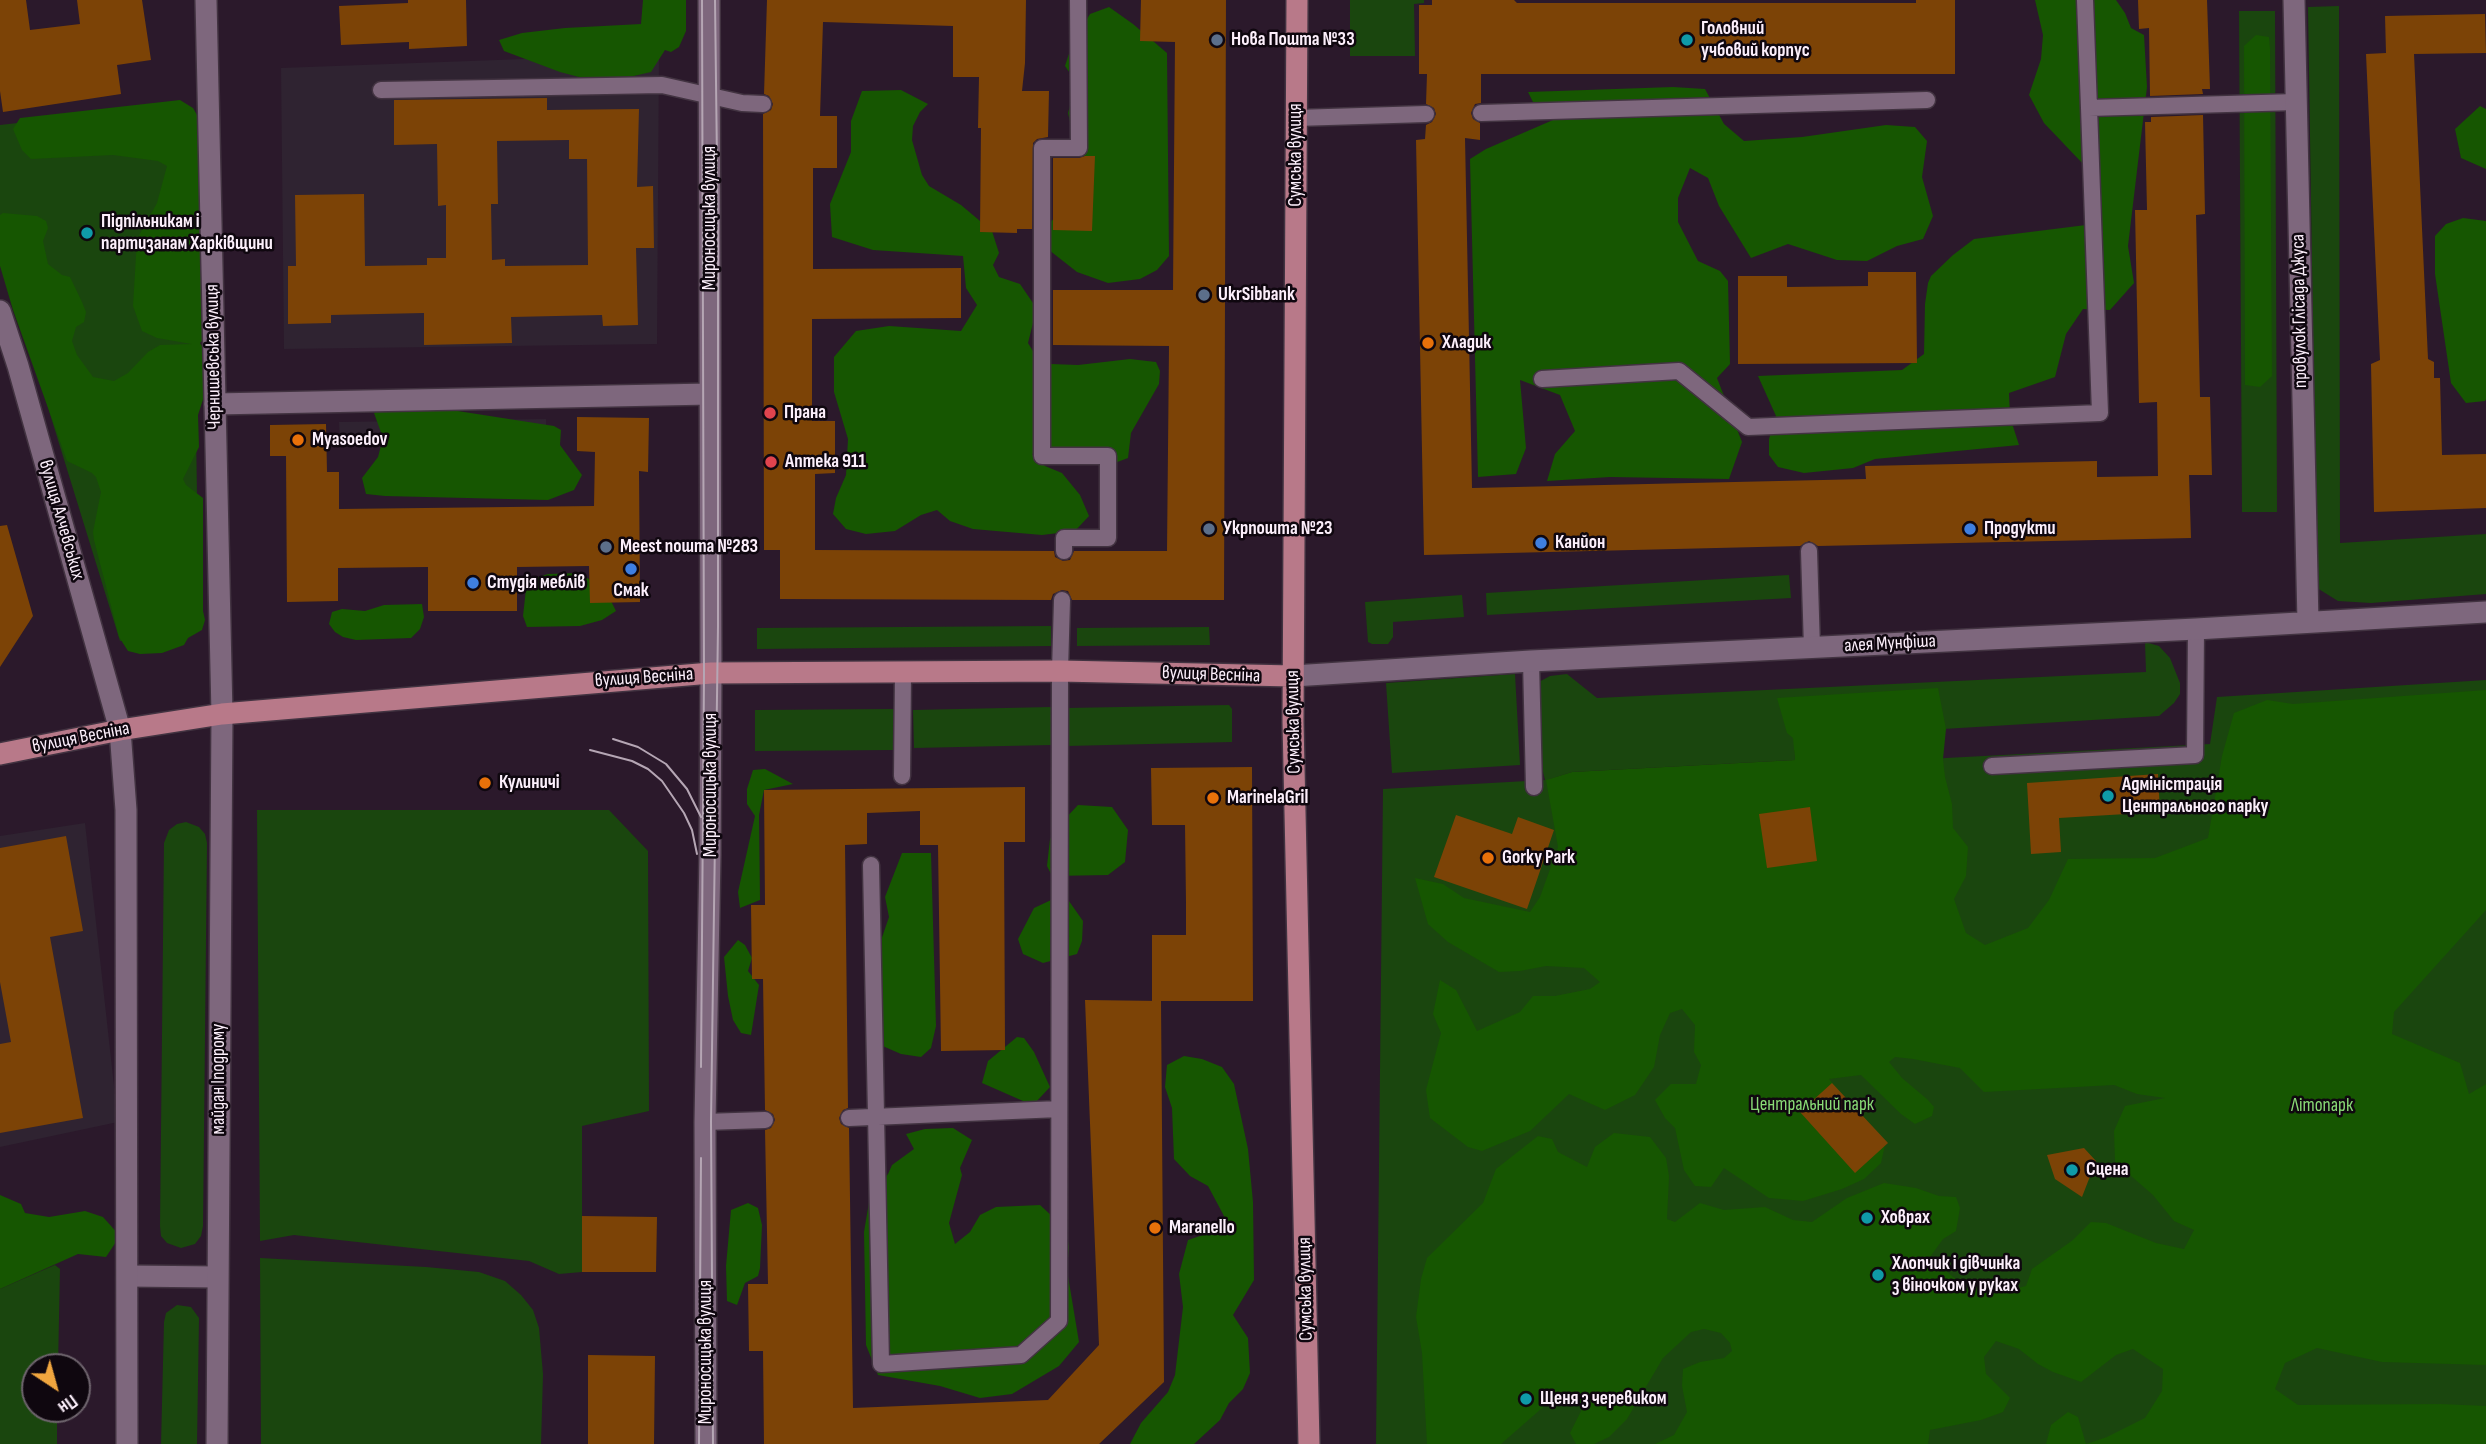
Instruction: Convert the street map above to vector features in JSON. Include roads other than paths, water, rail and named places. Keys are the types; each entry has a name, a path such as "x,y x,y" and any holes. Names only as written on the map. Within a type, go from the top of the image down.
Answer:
{"main road":[{"name":"Сумська вулиця","path":"1297,0 1293,676 1309,1444"},
{"name":"вулиця Весніна","path":"0,754 120,730 222,714 711,673 1060,671 1293,676"}],"street":[{"name":"Чернишевська вулиця","path":"205,0 222,714"},
{"name":"Мироносицька вулиця","path":"706,1444 705,1122 711,673 709,0"},
{"name":"провулок Глісада Джуса","path":"2294,0 2308,622"},
{"name":"вулиця Алчевських","path":"0,312 18,366 120,730"},
{"path":"215,404 710,394"},
{"name":"алея Мунфіша","path":"1293,676 1531,661 2196,629 2486,612"},
{"name":"майдан Іподрому","path":"216,1444 222,714"},
{"path":"120,730 126,810 127,1444"},
{"path":"128,1276 218,1277"}],"lane":[{"path":"1064,551 1064,538 1108,538 1108,456 1042,456 1042,148 1079,148 1078,0"},
{"path":"1542,379 1679,371 1748,427 2100,413 2085,0"},
{"path":"381,90 639,84 662,85 742,103 763,104"},
{"path":"1481,113 1927,100"},
{"path":"2090,108 2296,102"},
{"path":"1296,118 1426,114"},
{"path":"1809,551 1812,648"},
{"path":"871,865 881,1364 1021,1355 1059,1321 1062,600"},
{"path":"1992,766 2195,755 2196,629"},
{"path":"1531,661 1534,787"},
{"path":"902,776 903,673"},
{"path":"849,1118 1059,1109"},
{"path":"705,1122 765,1120"}],"tram line":[{"path":"701,1067 704,674 702,0"},
{"path":"713,1444 711,1121 718,626 715,0"},
{"path":"613,739 638,747 666,764 687,789 701,817"},
{"path":"590,750 632,761 648,769 662,781 684,813 692,830 697,854"},
{"path":"699,1444 701,1158"}],"place":[{"name":"Нова Пошта №33","path":"1217,40"},
{"name":"Головний учбовий корпус","path":"1687,40"},
{"name":"Підпільникам і партизанам Харківщини","path":"87,233"},
{"name":"UkrSibbank","path":"1204,295"},
{"name":"Хладик","path":"1428,343"},
{"name":"Прана","path":"770,413"},
{"name":"Myasoedov","path":"298,440"},
{"name":"Аптека 911","path":"771,462"},
{"name":"Укрпошта №23","path":"1209,529"},
{"name":"Продукти","path":"1970,529"},
{"name":"Канйон","path":"1541,543"},
{"name":"Meest пошта №283","path":"606,547"},
{"name":"Смак","path":"631,569"},
{"name":"Студія меблів","path":"473,583"},
{"name":"Кулиничі","path":"485,783"},
{"name":"Адміністрація Центрального парку","path":"2108,796"},
{"name":"MarinelaGril","path":"1213,798"},
{"name":"Gorky Park","path":"1488,858"},
{"name":"Сцена","path":"2072,1170"},
{"name":"Ховрах","path":"1867,1218"},
{"name":"Maranello","path":"1155,1228"},
{"name":"Хлопчик і дівчинка з віночком у руках","path":"1878,1275"},
{"name":"Щеня з черевиком","path":"1526,1399"}],"park label":[{"name":"Центральний парк","path":"1812,1105"},
{"name":"Літопарк","path":"2322,1106"}]}
